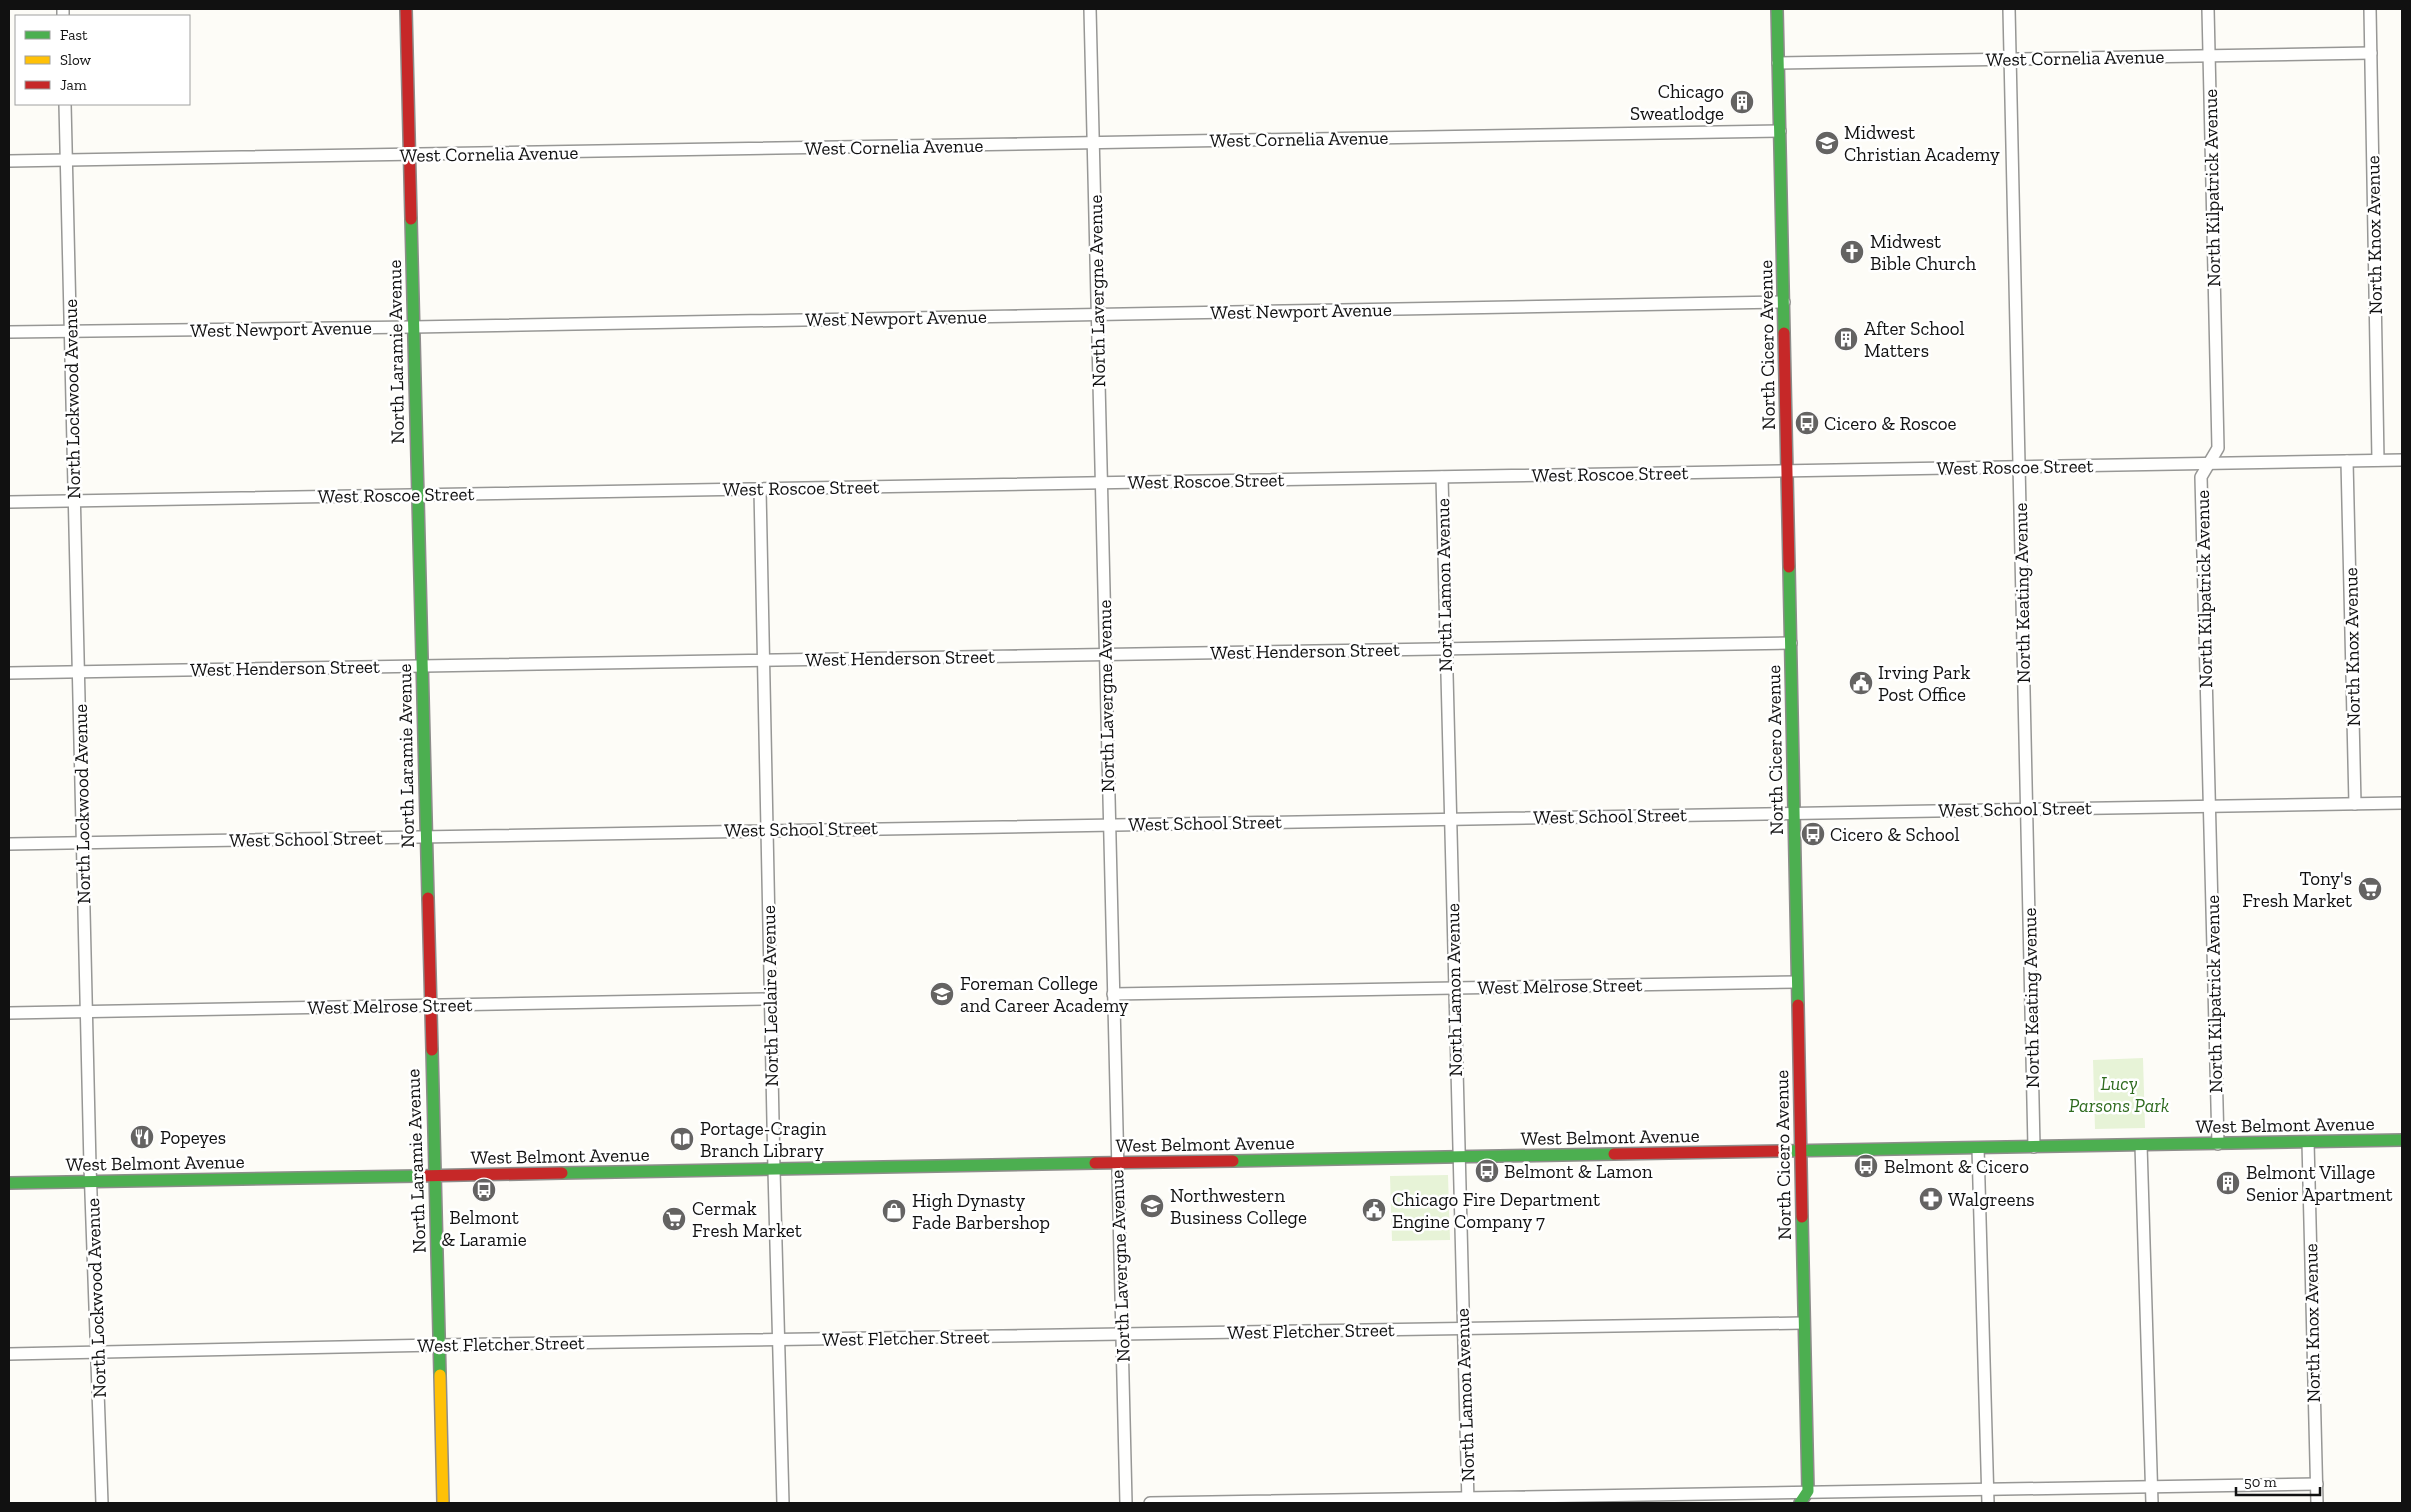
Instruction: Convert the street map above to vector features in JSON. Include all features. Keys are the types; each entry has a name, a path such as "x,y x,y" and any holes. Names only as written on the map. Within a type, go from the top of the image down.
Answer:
{"main road":[{"name":"North Laramie Avenue","path":"406,9 429,1005 443,1503"},
{"name":"North Cicero Avenue","path":"1777,9 1808,1491"},
{"name":"West Belmont Avenue","path":"9,1184 2402,1140"},
{"path":"1800,1503 1808,1491 1816,1503"}],"street":[{"name":"North Lavergne Avenue","path":"1090,9 1126,1503"},
{"name":"North Keating Avenue","path":"2009,9 2034,1147"},
{"name":"North Kilpatrick Avenue","path":"2208,9 2218,448 2201,477 2218,1144"},
{"name":"North Knox Avenue","path":"2370,9 2378,460"},
{"name":"West Cornelia Avenue","path":"1778,63 2371,54"},
{"name":"North Lockwood Avenue","path":"65,105 87,1011 102,1503"},
{"name":"West Cornelia Avenue","path":"9,161 1780,131"},
{"name":"West Newport Avenue","path":"9,332 413,328 1784,302"},
{"name":"West Roscoe Street","path":"9,502 2402,460"},
{"name":"North Knox Avenue","path":"2347,461 2355,804"},
{"name":"North Lamon Avenue","path":"1442,477 1468,1501"},
{"name":"North Leclaire Avenue","path":"760,489 770,999 783,1503"},
{"name":"West Henderson Street","path":"9,673 1791,642"},
{"name":"West School Street","path":"9,844 2402,803"},
{"name":"West Melrose Street","path":"1113,994 1797,982"},
{"name":"West Melrose Street","path":"9,1013 770,999"},
{"name":"North Knox Avenue","path":"2308,1142 2317,1503"},
{"path":"2141,1145 2152,1503"},
{"path":"1978,1148 1988,1503"},
{"name":"West Fletcher Street","path":"9,1354 438,1345 1803,1323"},
{"path":"1150,1503 1468,1501 1808,1491 2317,1484"}],"green space":[{"name":"Lucy Parsons Park","path":"2143,1058 2145,1128 2095,1129 2093,1060"},
{"path":"1448,1175 1450,1240 1392,1241 1390,1176"}],"traffic: fast":[{"path":"1777,9 1784,333"},
{"path":"411,219 428,898"},
{"path":"1789,567 1798,1005"},
{"path":"432,1050 440,1375"},
{"path":"1783,1151 2402,1140"},
{"path":"1233,1161 1614,1154"},
{"path":"562,1173 1095,1163"},
{"path":"9,1183 418,1176"},
{"path":"1800,1503 1808,1491 1802,1217"}],"traffic: slow":[{"path":"440,1375 443,1503"}],"traffic: jam":[{"path":"406,9 411,219"},
{"path":"1784,333 1789,567"},
{"path":"428,898 432,1050"},
{"path":"1798,1005 1802,1217"},
{"path":"1614,1154 1783,1151"},
{"path":"1095,1163 1233,1161"},
{"path":"418,1176 562,1173"}],"place":[{"name":"Chicago Sweatlodge","path":"1742,102"},
{"name":"Midwest Christian Academy","path":"1827,143"},
{"name":"Midwest Bible Church","path":"1852,252"},
{"name":"After School Matters","path":"1846,339"},
{"name":"Cicero & Roscoe","path":"1807,423"},
{"name":"Irving Park Post Office","path":"1861,683"},
{"name":"Cicero & School","path":"1813,834"},
{"name":"Tony's Fresh Market","path":"2370,889"},
{"name":"Foreman College and Career Academy","path":"942,994"},
{"name":"Popeyes","path":"142,1137"},
{"name":"Portage-Cragin Branch Library","path":"682,1139"},
{"name":"Belmont & Cicero","path":"1866,1166"},
{"name":"Belmont & Lamon","path":"1487,1171"},
{"name":"Belmont Village Senior Apartment","path":"2228,1183"},
{"name":"Belmont & Laramie","path":"484,1190"},
{"name":"Walgreens","path":"1931,1199"},
{"name":"Northwestern Business College","path":"1152,1206"},
{"name":"Chicago Fire Department Engine Company 7","path":"1374,1210"},
{"name":"High Dynasty Fade Barbershop","path":"894,1211"},
{"name":"Cermak Fresh Market","path":"674,1219"}]}
